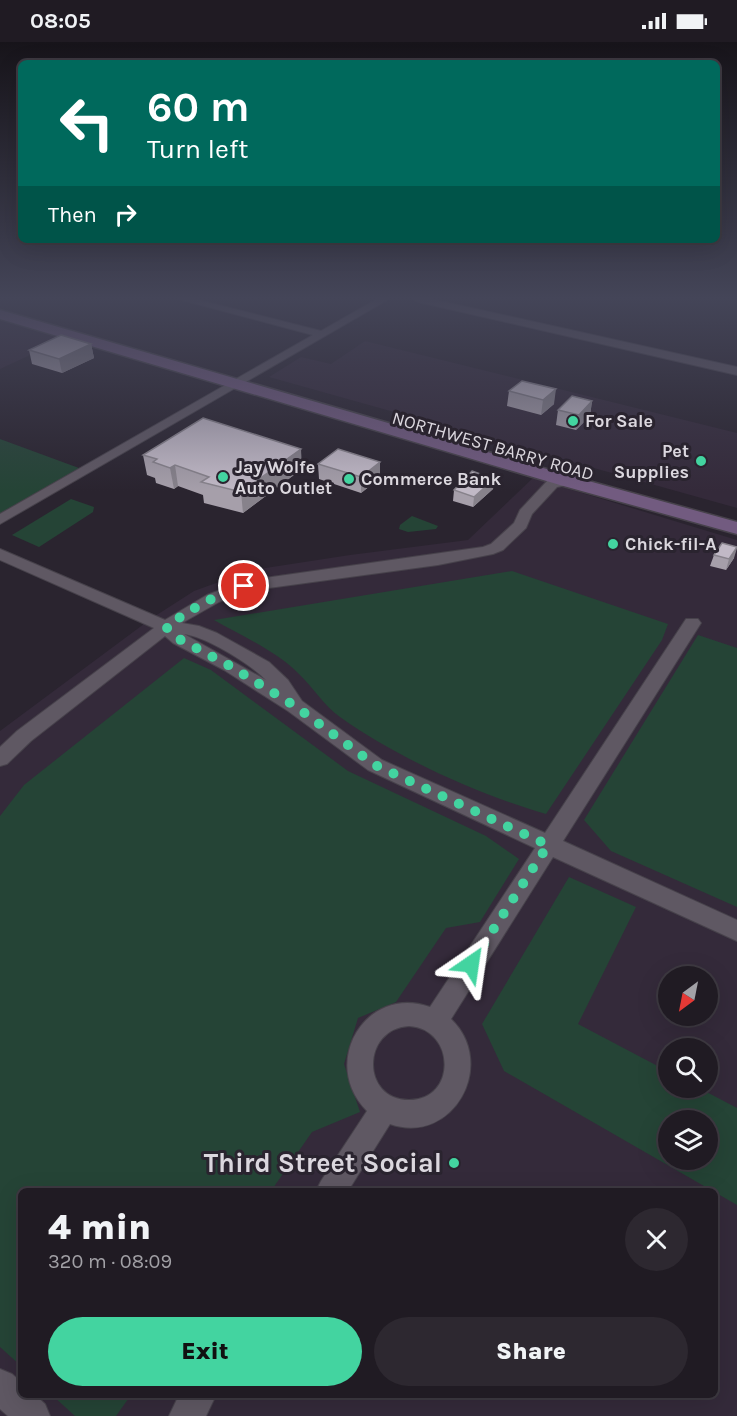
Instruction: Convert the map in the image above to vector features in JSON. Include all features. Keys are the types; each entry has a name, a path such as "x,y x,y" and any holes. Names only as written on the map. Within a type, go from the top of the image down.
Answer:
{"main road":[{"path":"182,363 244,380"},
{"path":"188,363 244,380"},
{"name":"NORTHWEST BARRY ROAD","path":"244,380 572,475 737,528"},
{"name":"NORTHWEST BARRY ROAD","path":"572,475 737,515"}],"street":[{"path":"0,520 272,363"},
{"path":"702,363 737,371"},
{"path":"0,759 24,736 187,611 216,595 244,586 438,560 487,551 497,547 520,525 525,513 553,483 572,475"},
{"path":"0,554 166,627 179,639 230,666 295,706 375,765 737,931"},
{"path":"434,1023 692,623"},
{"path":"396,1017 415,1017 434,1023 450,1037 459,1058 458,1079 454,1089 447,1098 429,1110 407,1113 385,1107 365,1088 360,1076 360,1050 365,1038 373,1029 396,1017"},
{"path":"333,1188 385,1107"},
{"path":"0,1386 33,1416"},
{"path":"186,1416 197,1398"}],"shaded area":[{"path":"0,363 13,363 0,369"},
{"path":"291,363 454,363 737,433 737,508 269,377"},
{"path":"533,478 737,540 737,1416 0,1416 0,731 152,618 194,591 252,570 468,540"}],"green space":[{"path":"0,439 87,471 0,520"},
{"path":"71,499 94,507 93,512 39,547 12,535"},
{"path":"412,516 438,526 436,529 408,532 399,529 400,525"},
{"path":"512,571 668,624 662,640 546,814 466,786 412,760 362,732 334,713 304,679 280,658 214,620"},
{"path":"698,635 737,648 737,907 611,851 584,820"},
{"path":"184,658 211,670 348,771 486,836 519,859 480,922 446,928 396,1002 358,1018 344,1064 360,1112 312,1132 273,1188 18,1188 18,1363 0,1347 0,816 24,785"},
{"path":"569,877 636,907 578,1024 658,1066 658,1098 718,1098 737,1108 737,1205 718,1194 718,1188 707,1188 676,1170 718,1170 718,1110 658,1110 658,1160 504,1071 482,1024"},
{"path":"55,1398 129,1398 116,1416 75,1416"}],"building":[{"path":"522,381 556,389 543,400 509,391"},
{"path":"572,396 592,401 579,415 558,410"},
{"path":"203,418 301,449 241,492 201,482 209,477 175,465 170,468 153,462 157,459 143,455"},
{"path":"338,449 380,462 361,477 318,464"},
{"path":"472,471 494,479 474,497 454,490"},
{"path":"722,543 737,547 729,559 714,555"}],"place":[{"name":"For Sale","path":"573,421"},
{"name":"Pet Supplies","path":"701,461"},
{"name":"Jay Wolfe Auto Outlet","path":"223,477"},
{"name":"Commerce Bank","path":"349,479"},
{"name":"Chick-fil-A","path":"613,544"},
{"name":"Third Street Social","path":"454,1163"}],"route":[{"path":"244,586 216,595 187,611 166,627 179,639 230,666 295,706 375,765 548,845 471,964"}]}
